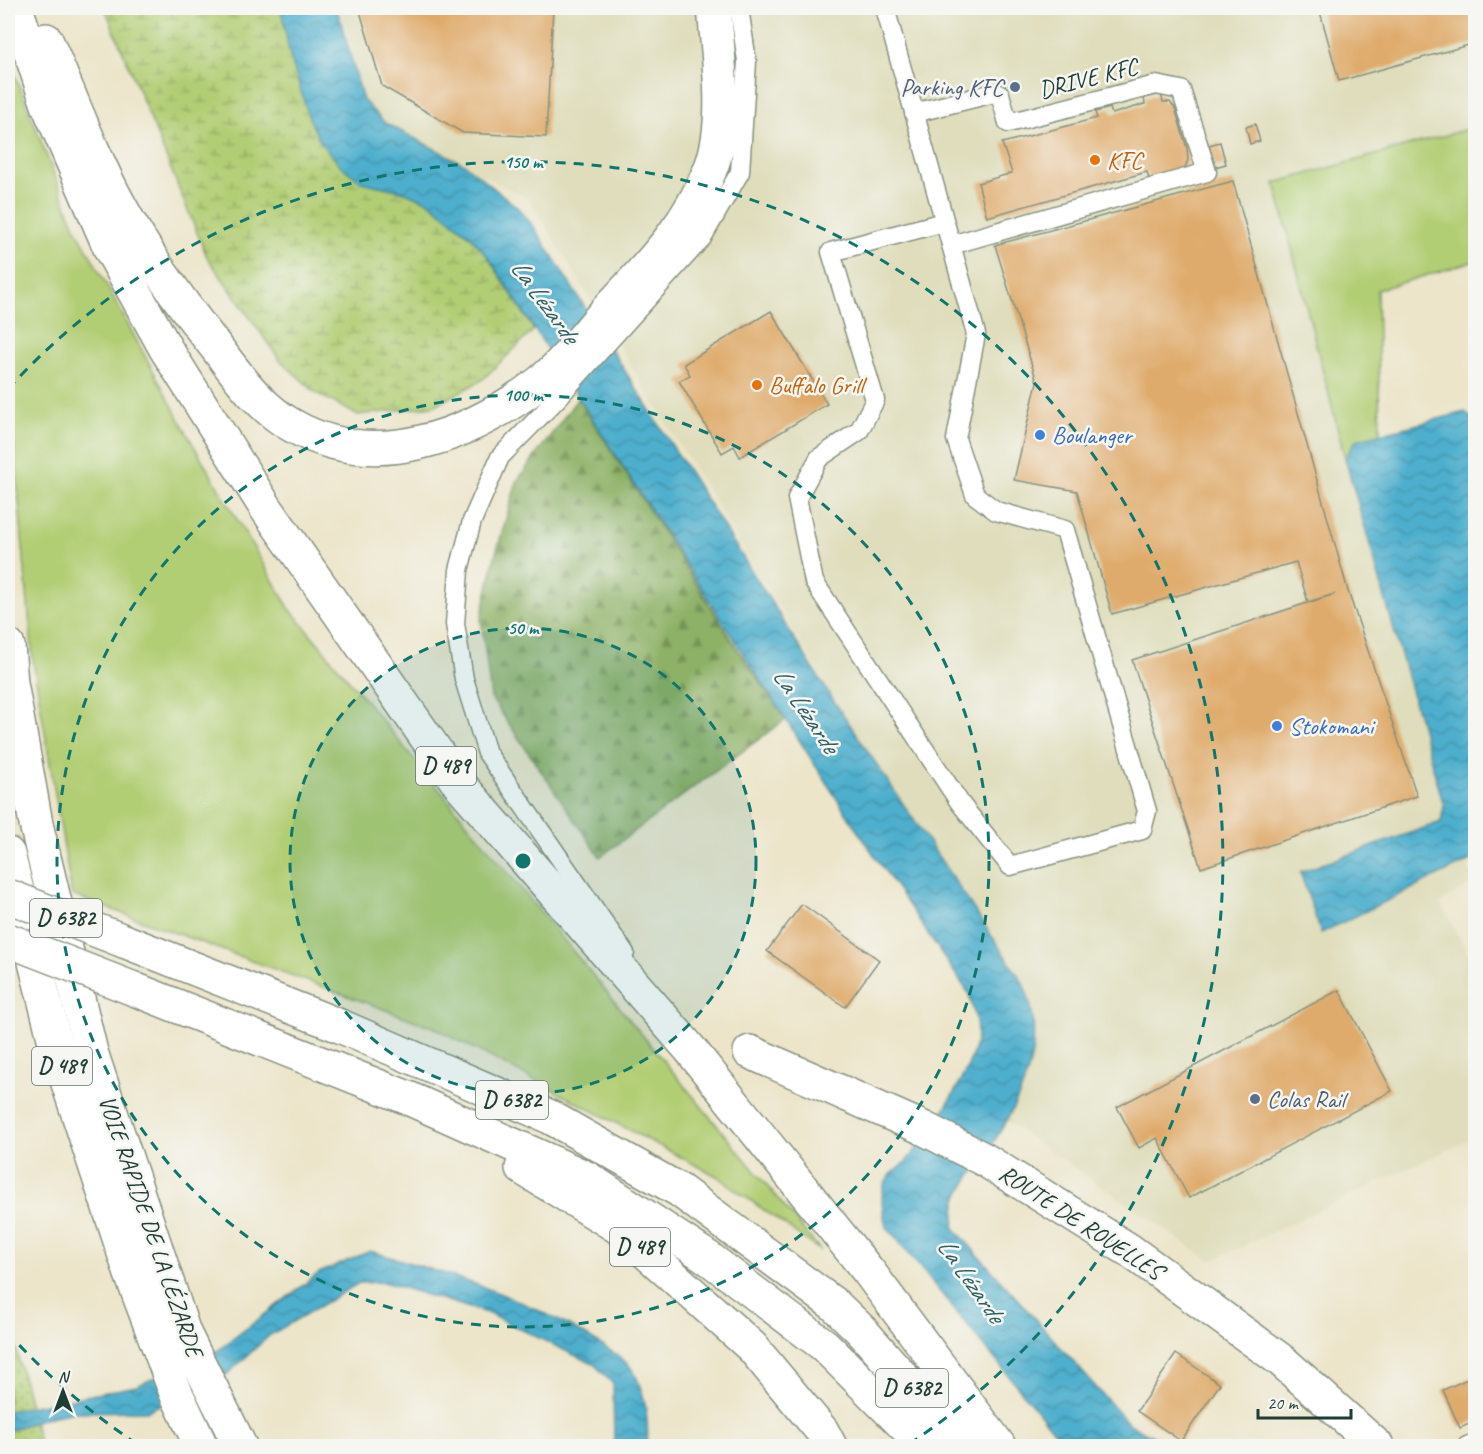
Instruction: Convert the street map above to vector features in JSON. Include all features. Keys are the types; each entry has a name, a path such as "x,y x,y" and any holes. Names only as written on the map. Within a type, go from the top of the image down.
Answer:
{"main road":[{"name":"D 489","path":"16,8 48,105 110,248 166,349 266,508 456,780 690,1049 868,1272 999,1446"},
{"path":"32,8 120,206 162,273 237,375 267,409 295,428 336,442 370,448 403,447 448,435 548,392 619,314 676,235 711,169 722,110 714,8"},
{"name":"VOIE RAPIDE DE LA LÉZARDE","path":"8,646 11,683 36,824 92,1052 184,1333 240,1446"},
{"name":"VOIE RAPIDE DE LA LÉZARDE","path":"8,854 57,1050 131,1274 176,1392 201,1446"},
{"name":"D 6382","path":"8,896 340,1026 550,1117 679,1190 835,1305 861,1330 963,1446"},
{"name":"D 6382","path":"8,940 408,1098 587,1178 707,1257 825,1346 925,1446"},
{"name":"ROUTE DE ROUELLES","path":"750,1052 923,1128 985,1160 1129,1250 1273,1354 1377,1446"},
{"name":"D 489","path":"408,1098 618,1227 752,1347 822,1431 830,1446"}],"lane":[{"path":"619,314 702,238 740,172 747,61 739,8"},
{"path":"885,8 976,334 956,440 975,495 996,511 1065,530 1147,811 1142,830 1010,866 960,803 814,582 797,498 819,458 859,431 875,400 831,252 944,222"},
{"name":"DRIVE KFC","path":"914,113 995,94 1008,123 1156,85 1181,90 1208,172 951,245"},
{"path":"548,392 500,457 472,521 459,570 455,624 465,679 488,753 690,1049"},
{"path":"1467,1446 1476,1443"}],"shaded area":[{"name":"La Lézarde","path":"340,8 1475,8 1475,127 1275,183 1364,532 1444,806 1441,822 1300,873 1321,933 1467,862 1474,883 1440,903 1475,965 1475,1137 1211,1261 1003,1119 1028,1014 529,199 370,118"}],"green space":[{"path":"105,8 315,8 347,114 471,237 488,257 534,330 482,380 434,406 357,415 316,393 280,360 207,257"},
{"path":"8,57 74,225 194,446 289,608 821,1251 715,1175 435,1028 72,895 33,661 8,378"},
{"path":"1475,127 1475,261 1377,290 1380,434 1356,440 1345,458 1275,183"},
{"path":"578,398 740,653 786,719 600,857 491,698 481,620 494,560 517,481"},
{"path":"8,1317 40,1446 8,1446"}],"water":[{"path":"281,8 337,8 363,100 385,123 464,164 516,206 534,227 830,695 1022,981 1031,1006 1034,1030 1027,1075 1007,1119 959,1195 954,1228 1129,1424 1172,1446 1066,1446 886,1226 882,1197 886,1181 906,1161 927,1134 958,1086 972,1055 977,1029 968,992 855,827 488,257 471,237 429,202 405,192 361,182 340,165 321,143 309,118 289,52"},
{"path":"1465,412 1476,423 1475,858 1321,933 1300,872 1441,822 1444,806 1345,458 1356,440"},
{"path":"370,1251 459,1278 516,1300 571,1327 617,1355 633,1371 644,1398 647,1446 614,1446 613,1384 595,1365 487,1313 383,1282 359,1283 270,1335 225,1376 147,1411 75,1412 45,1418 8,1431 8,1411 136,1386 217,1351 319,1273"}],"building":[{"path":"359,8 553,8 546,137 463,133 382,86"},
{"path":"1319,8 1476,8 1476,43 1339,81"},
{"name":"KFC","path":"1161,94 1163,102 1170,102 1175,108 1187,148 1188,160 1183,173 1150,183 1147,172 987,217 978,183 1012,173 1002,143 1097,118 1095,112 1110,108 1112,114 1145,104 1144,98"},
{"path":"1255,124 1260,141 1250,144 1246,127"},
{"path":"1220,142 1226,164 1215,167 1209,145"},
{"path":"1233,181 1348,591 1417,796 1201,868 1132,660 1335,594 1308,602 1296,562 1112,614 1077,491 1014,480 1037,382 995,245"},
{"path":"771,311 827,404 740,457 734,446 722,453 679,381 690,375 684,364"},
{"path":"802,904 879,960 845,1007 767,951"},
{"name":"Colas Rail","path":"1339,990 1392,1091 1189,1198 1157,1138 1139,1148 1117,1107"},
{"path":"1176,1354 1220,1384 1181,1441 1137,1411"},
{"path":"1476,1375 1476,1421 1460,1428 1443,1390"}],"place":[{"name":"Parking KFC","path":"1015,87"},
{"name":"KFC","path":"1095,160"},
{"name":"Buffalo Grill","path":"757,385"},
{"name":"Boulanger","path":"1040,435"},
{"name":"Stokomani","path":"1277,726"},
{"name":"Colas Rail","path":"1255,1099"}]}
